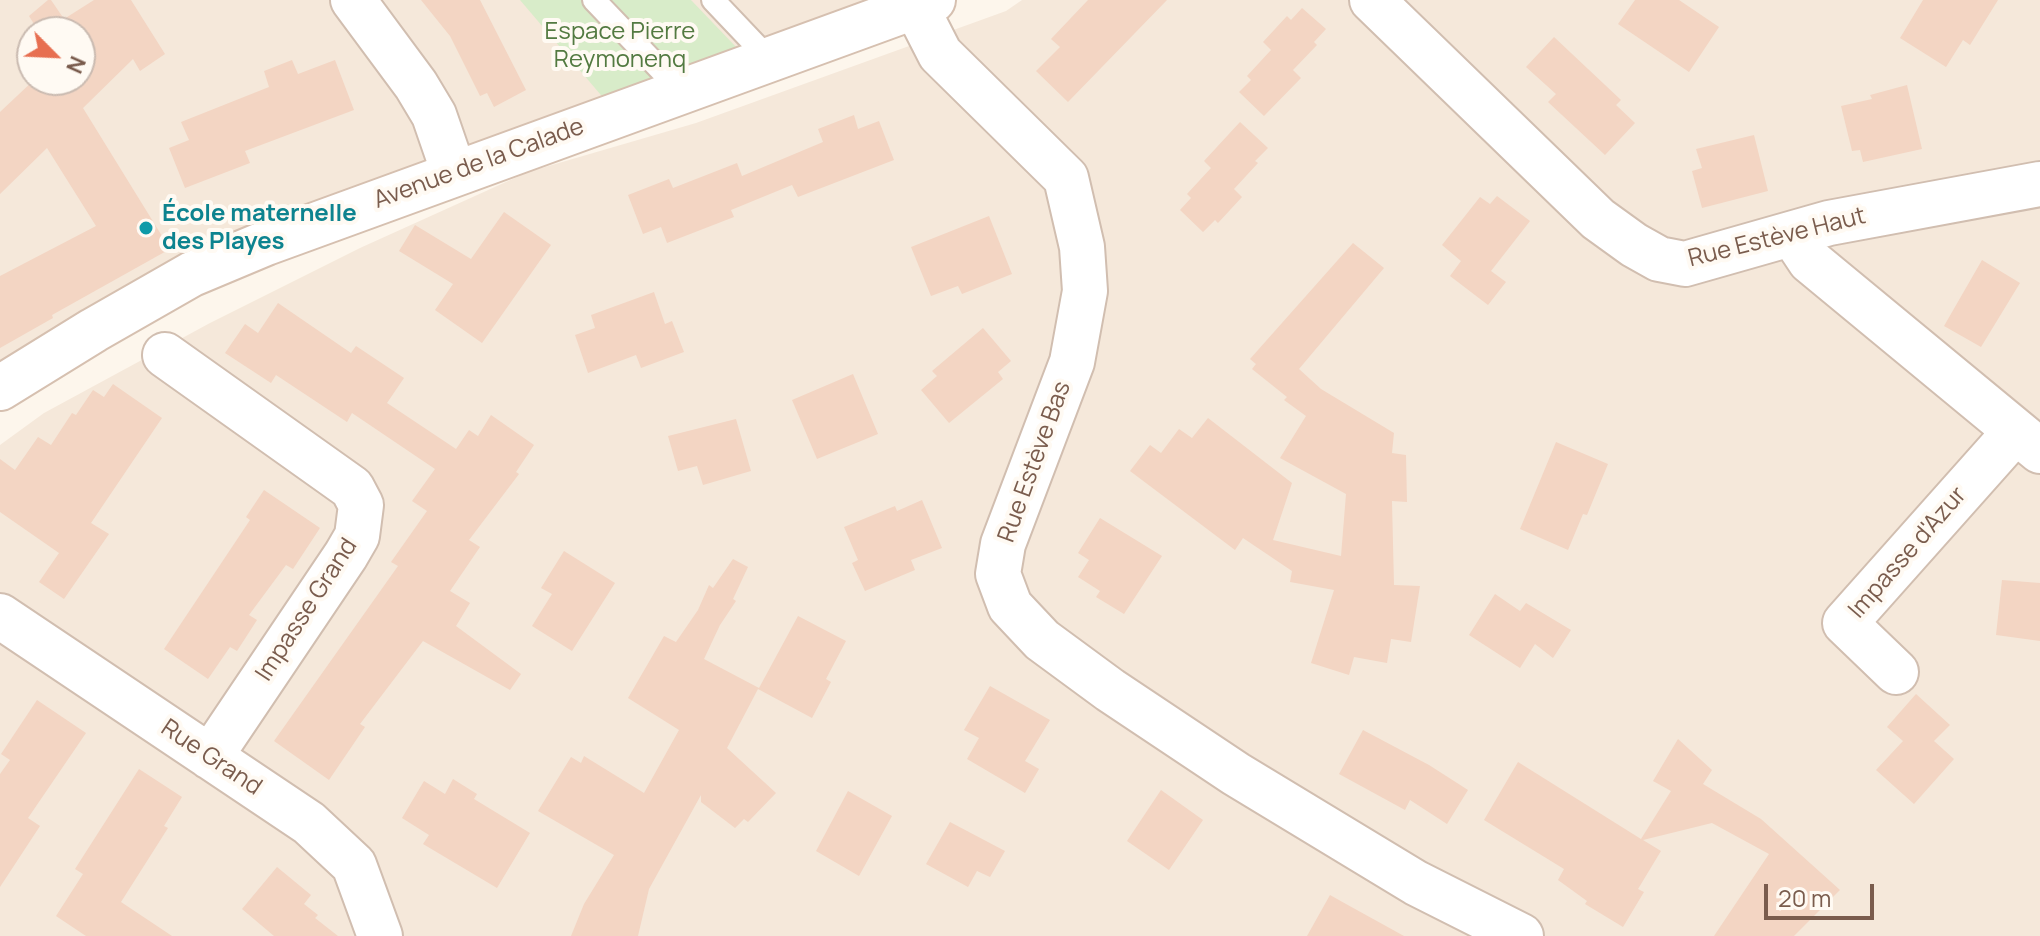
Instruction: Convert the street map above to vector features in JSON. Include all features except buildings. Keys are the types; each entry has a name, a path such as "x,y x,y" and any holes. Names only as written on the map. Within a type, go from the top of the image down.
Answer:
{"street":[{"path":"353,0 416,85 434,115 454,173"},
{"name":"Rue Estève Haut","path":"1372,0 1598,219 1659,259 1685,264 1829,223 2040,184"},
{"name":"Avenue de la Calade","path":"1,385 192,274 266,243 924,4"},
{"name":"Rue Estève Bas","path":"924,4 940,54 1066,178 1082,247 1085,291 1072,362 1003,544 998,574 1010,606 1042,640 1110,690 1236,774 1416,883 1521,936"},
{"name":"Impasse d'Azur","path":"1792,234 1810,261 2028,441 1845,623 1896,672"},
{"name":"Impasse Grand","path":"165,355 352,488 361,505 357,536 346,555 210,757"},
{"name":"Rue Grand","path":"0,616 309,823 354,865 380,936"}],"lane":[{"path":"594,0 681,91"},
{"path":"713,0 770,60"}],"shaded area":[{"path":"0,0 880,0 0,366"},
{"path":"1022,0 2040,0 2040,936 0,936 0,445 44,413 210,323 360,248 528,172 696,123 1006,11"}],"green space":[{"name":"Espace Pierre Reymonenq","path":"520,0 691,0 737,48 606,101"}],"place":[{"name":"École maternelle des Playes","path":"146,228"}]}
